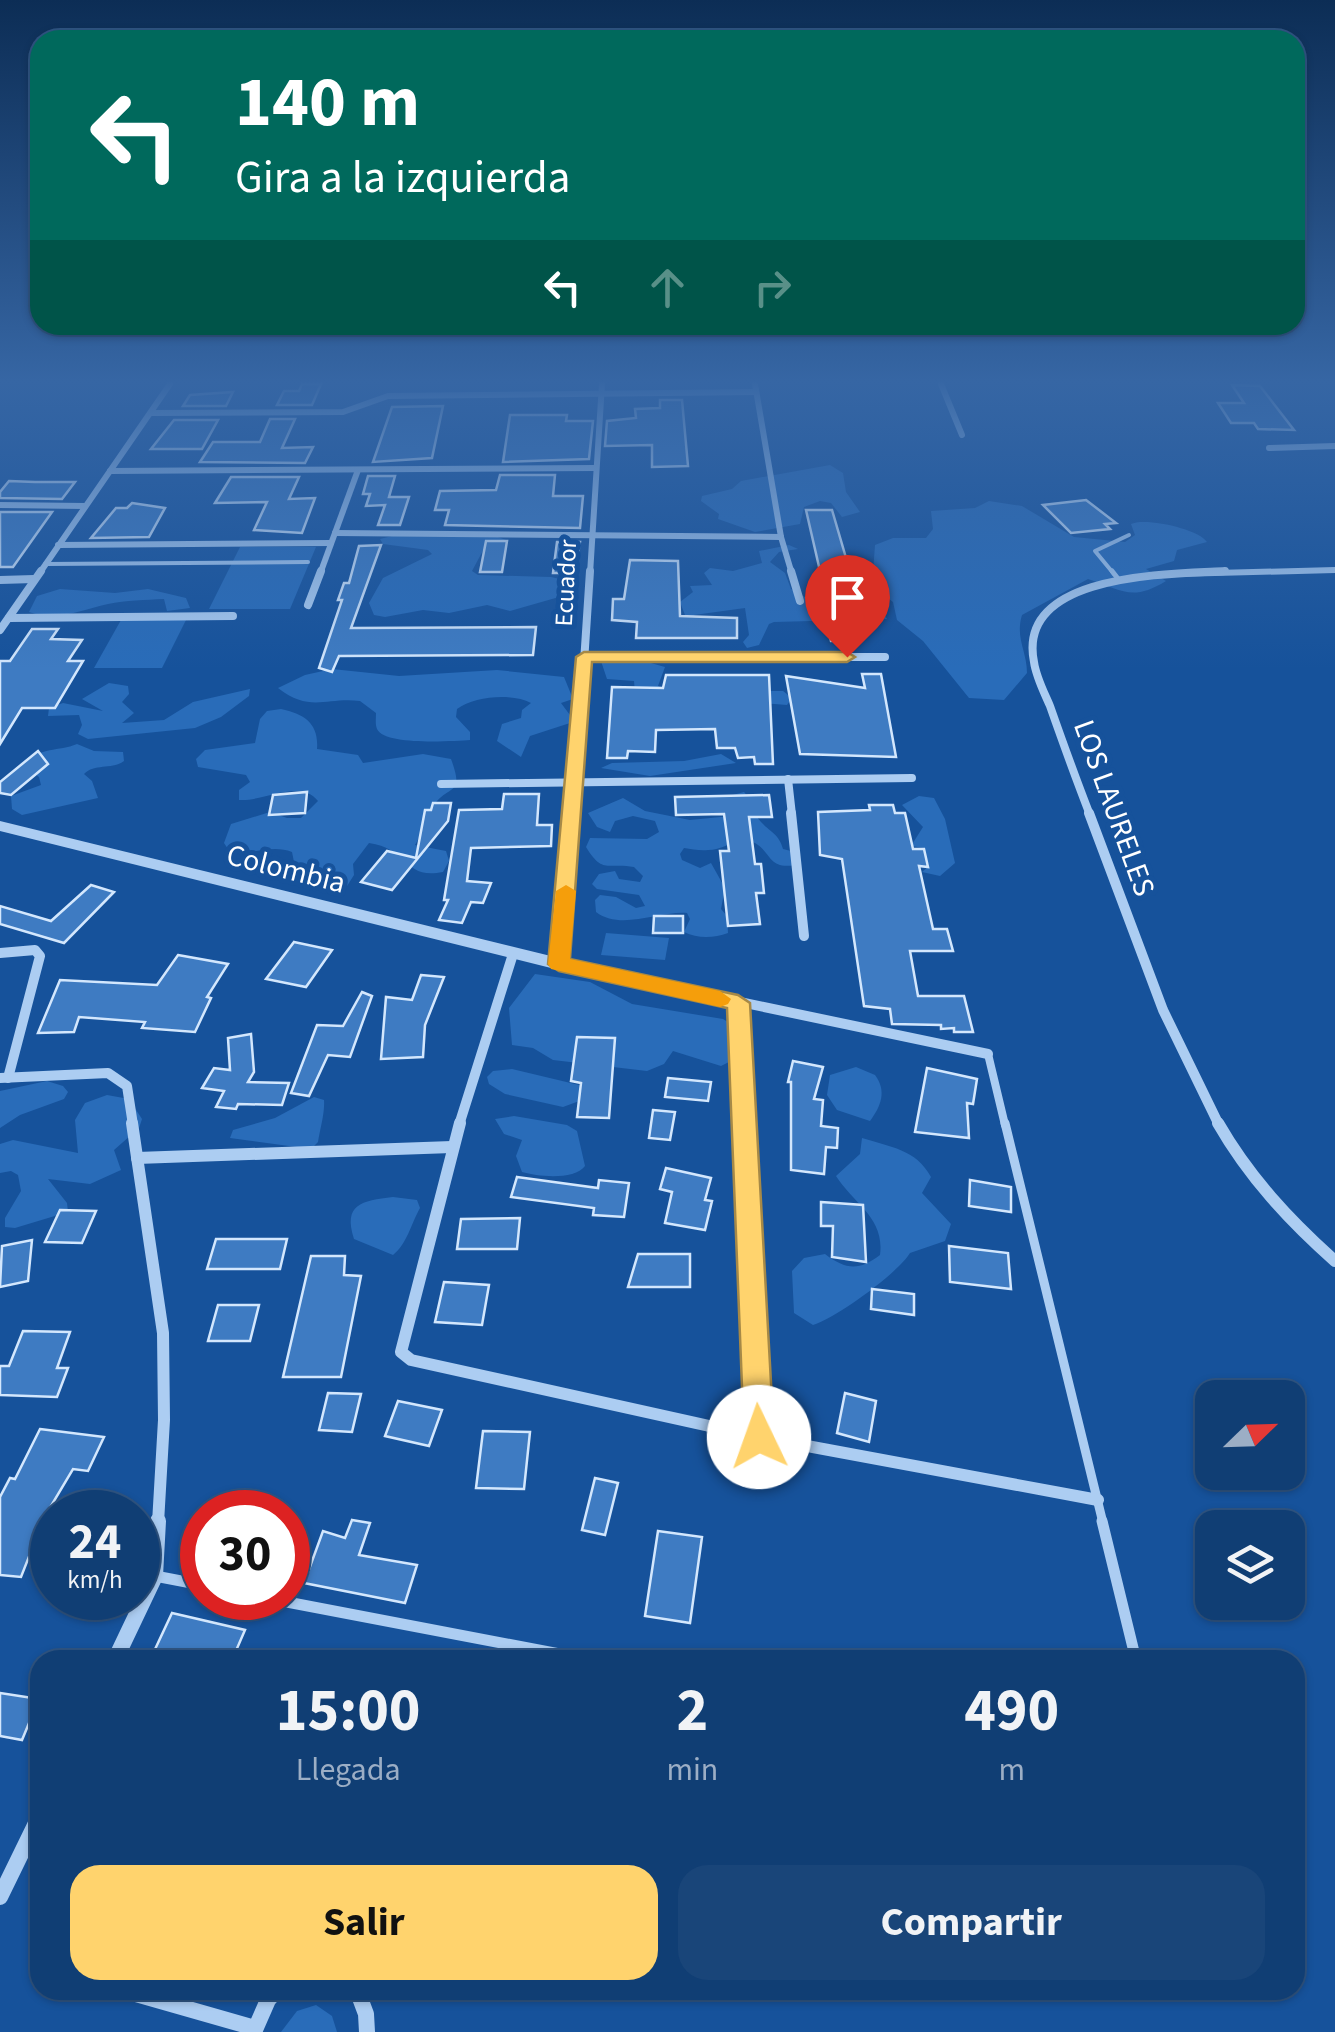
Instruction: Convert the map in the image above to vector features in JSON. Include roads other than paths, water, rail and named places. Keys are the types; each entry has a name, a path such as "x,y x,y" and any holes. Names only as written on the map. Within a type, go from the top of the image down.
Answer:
{"street":[{"path":"0,630 104,479"},
{"path":"308,604 355,479"},
{"name":"Ecuador","path":"559,964 577,782 595,479"},
{"path":"771,479 781,537 800,601"},
{"path":"0,505 86,506"},
{"path":"335,533 781,537"},
{"path":"58,545 331,544"},
{"name":"LOS LAURELES","path":"1335,570 1118,580 1090,585 1047,610 1034,636 1034,661 1176,1046 1231,1151 1285,1218 1335,1261"},
{"path":"0,580 34,579"},
{"path":"9,618 232,616"},
{"path":"584,657 885,657"},
{"path":"441,784 912,778"},
{"path":"788,780 804,936"},
{"name":"Colombia","path":"0,826 559,964"},
{"path":"0,953 35,950 40,964 4,1078 108,1074 126,1086 163,1332 160,1490"},
{"path":"513,954 452,1147 401,1352 411,1360 759,1437 1098,1500"},
{"path":"559,964 988,1054"},
{"path":"738,1003 759,1437"},
{"path":"137,1158 452,1147"},
{"path":"120,1650 134,1620"},
{"path":"0,1897 30,1835"},
{"path":"155,2000 255,2030 272,2000"},
{"path":"360,2000 367,2032"}],"lane":[{"path":"1118,580 1095,551 1129,535"},
{"path":"46,564 308,562"},
{"path":"988,1054 1134,1650"},
{"path":"310,1606 539,1650"}]}
